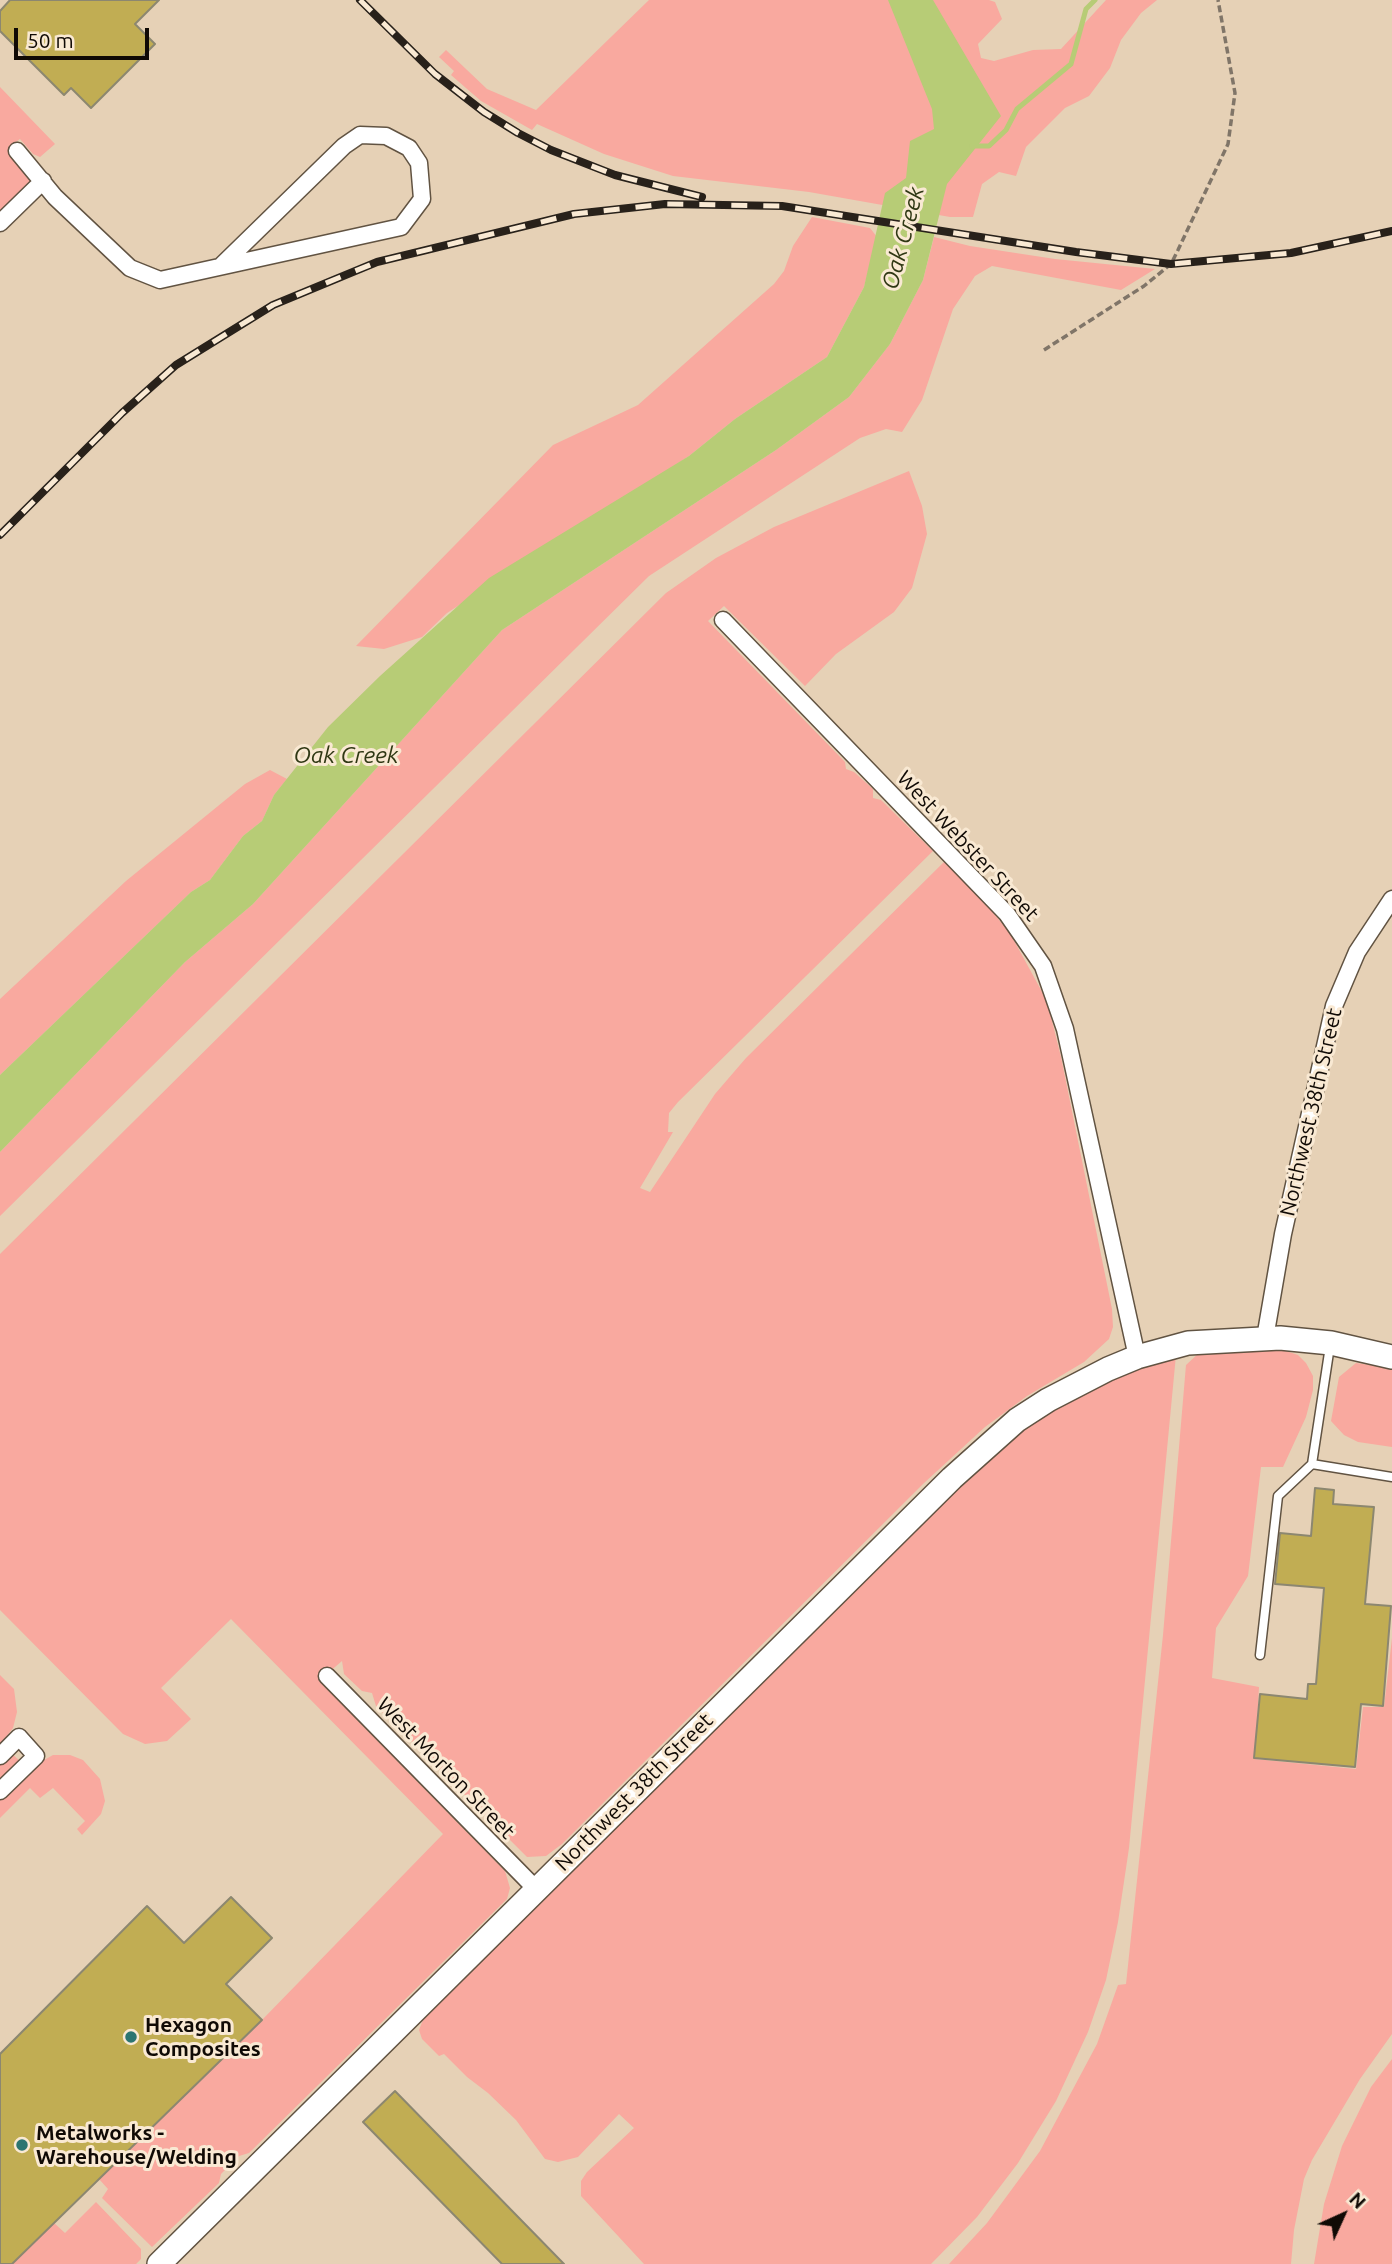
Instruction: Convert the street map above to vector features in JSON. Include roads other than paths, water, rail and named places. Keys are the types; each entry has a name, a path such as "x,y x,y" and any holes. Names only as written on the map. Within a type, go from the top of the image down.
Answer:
{"main road":[{"name":"Northwest 38th Street","path":"159,2264 983,1448 1048,1400 1137,1357 1188,1343 1265,1338 1331,1343 1392,1357"}],"street":[{"path":"17,151 55,197 130,268 160,280 401,227 422,199 419,163 409,148 386,136 360,135 344,146 222,265"},
{"path":"0,223 43,181"},
{"name":"West Webster Street","path":"723,620 999,904 1043,966 1065,1029 1137,1357"},
{"name":"Northwest 38th Street","path":"1265,1338 1283,1234 1334,1006 1357,952 1392,899"},
{"name":"West Morton Street","path":"327,1676 536,1889"},
{"path":"0,1756 19,1737 36,1756 0,1791"}],"lane":[{"path":"1261,1655 1279,1496 1312,1464 1331,1343"},
{"path":"1312,1464 1392,1477"}],"water":[{"name":"Oak Creek","path":"888,0 933,0 1001,116 947,184 923,280 890,344 849,397 776,450 502,630 253,904 185,962 0,1152 0,1075 191,892 210,880 243,836 262,821 274,795 328,727 380,676 489,578 689,456 735,419 827,357 864,287 885,193 906,178 910,141 934,129 932,109"}],"waterway":[{"path":"972,146 989,146 1006,130 1017,109 1071,64 1086,9 1095,0"}],"railway":[{"path":"360,0 435,74 484,112 518,133 551,150 615,175 702,197"},
{"path":"0,535 122,413 176,365 273,305 377,262 574,214 665,204 782,206 1076,252 1171,264 1291,253 1392,231"}],"place":[{"name":"Hexagon Composites","path":"131,2037"},
{"name":"Metalworks - Warehouse/Welding","path":"22,2145"}]}
